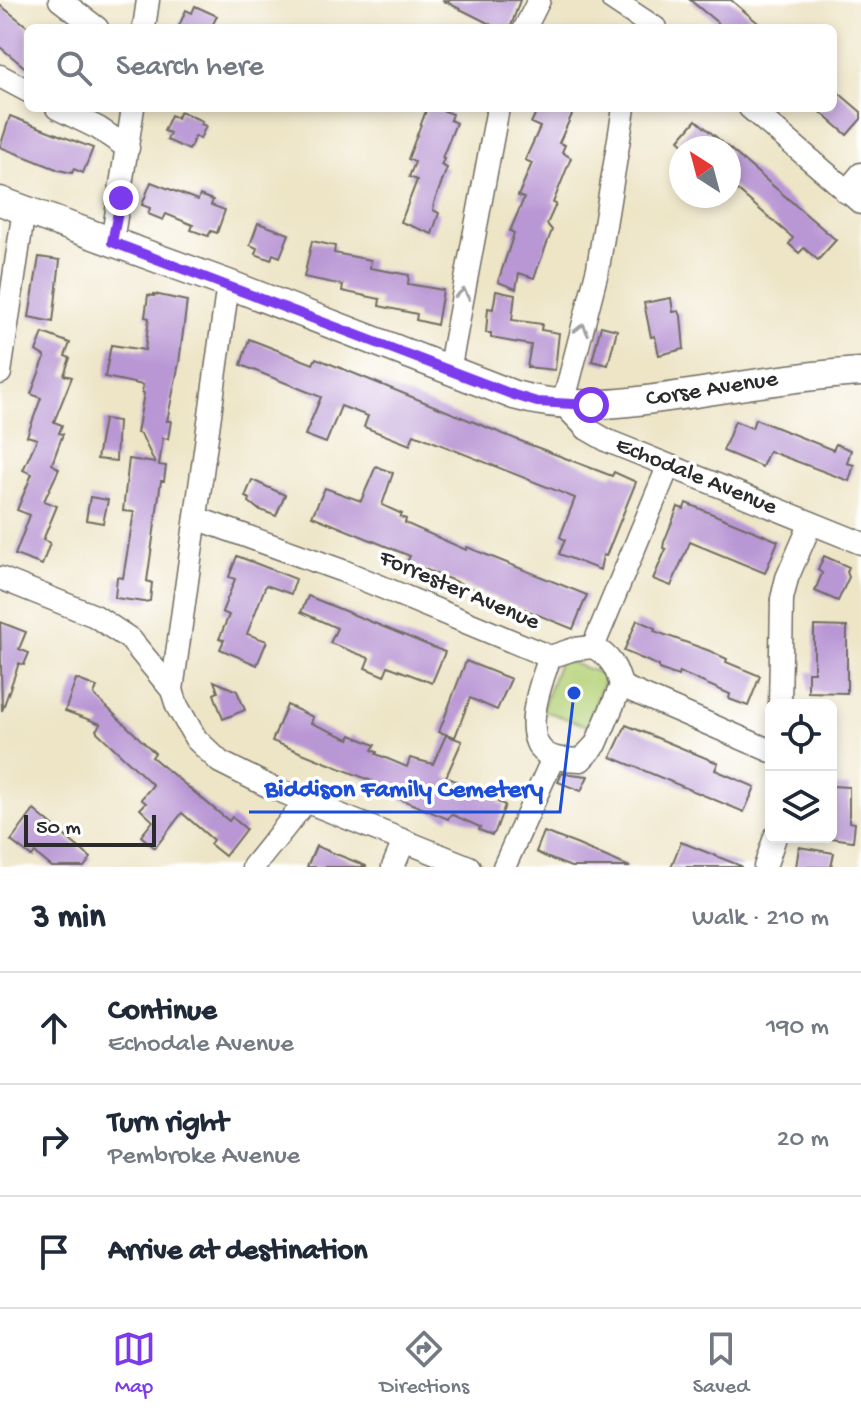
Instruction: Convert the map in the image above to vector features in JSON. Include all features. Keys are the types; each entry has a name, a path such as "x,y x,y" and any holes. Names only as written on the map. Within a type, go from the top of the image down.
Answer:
{"main road":[{"path":"12,205 228,284 514,395 537,402 563,404"},
{"name":"Corse Avenue","path":"563,404 631,402 789,378 861,372"}],"street":[{"path":"60,0 92,24"},
{"path":"145,24 148,0"},
{"path":"527,24 539,0"},
{"path":"613,0 645,18"},
{"path":"0,76 24,89"},
{"path":"65,112 98,128 128,148"},
{"path":"112,242 132,112"},
{"path":"449,371 497,112"},
{"path":"563,404 598,268 623,112"},
{"path":"755,112 856,190"},
{"path":"0,373 12,205"},
{"path":"172,690 228,284"},
{"name":"Echodale Avenue","path":"563,404 587,429 668,467 861,543"},
{"path":"550,657 537,693 533,716 540,746 553,758 581,760 596,744 621,686 618,669 593,647 668,467"},
{"name":"Forrester Avenue","path":"196,518 343,571 550,657 593,647"},
{"path":"780,699 782,599 787,578 811,523"},
{"path":"0,578 59,600 114,627 145,654 172,690 177,706 196,739 220,762 306,801 469,867"},
{"path":"621,686 765,748"},
{"path":"504,867 553,758"},
{"path":"253,867 306,801"},
{"path":"393,867 404,841"},
{"path":"765,867 773,843"}],"green space":[{"path":"560,659 606,675 587,726 542,710"}],"building":[{"path":"442,0 520,0 512,24 490,24"},
{"path":"690,0 731,0 759,24 719,24"},
{"path":"0,5 24,24 24,67 0,47"},
{"path":"195,6 217,16 213,24 180,24 186,10 192,13"},
{"path":"837,91 861,112 861,119 847,135 821,112 837,112"},
{"path":"182,112 206,126 200,139 195,136 189,150 167,140 170,133 164,131 171,115 177,118"},
{"path":"426,112 452,114 450,120 456,123 442,158 441,165 447,168 434,203 433,210 439,213 432,234 401,222 417,180 409,177 415,162 408,159"},
{"path":"536,112 573,112 559,143 565,145 562,152 571,158 547,224 552,230 534,278 519,273 516,289 498,282 514,233 510,231 524,198 518,196 532,163 525,160 540,127 531,123"},
{"path":"10,116 93,148 83,173 74,169 72,173 59,170 0,147"},
{"path":"696,120 715,136 682,136"},
{"path":"741,158 836,240 818,260 804,248 799,253 789,244 793,238 741,193"},
{"path":"151,182 198,200 200,195 213,200 211,205 225,210 217,233 211,231 208,236 191,230 193,225 166,214 163,220 148,214 150,208 142,205"},
{"path":"258,223 289,234 280,257 273,254 271,260 255,254 257,248 250,245"},
{"path":"312,241 335,246 334,253 371,260 370,268 409,275 408,284 443,290 437,325 416,320 417,314 379,306 380,299 342,291 343,285 304,277"},
{"path":"39,257 60,260 53,322 29,317"},
{"path":"496,291 515,295 512,320 542,324 541,330 559,333 555,370 527,367 531,345 491,338 491,333 486,333 488,308 493,309"},
{"path":"148,295 187,301 167,421 171,421 168,439 163,438 159,465 166,466 164,481 161,481 147,581 152,583 150,601 144,602 115,598 117,577 123,578 134,512 123,511 129,459 155,463 141,434 137,433 143,385 105,377 111,345 145,350"},
{"path":"671,298 673,312 679,311 681,316 684,349 659,355 655,336 651,337 644,303"},
{"path":"601,326 617,330 608,365 592,361"},
{"path":"43,333 70,343 65,356 70,358 64,375 72,377 54,422 62,425 59,433 63,434 52,464 59,469 44,501 57,506 43,540 50,543 42,565 15,555 30,515 17,510 32,474 23,470 37,439 27,436 41,398 31,394 45,357 36,351"},
{"path":"249,339 313,364 316,358 523,442 636,482 606,556 603,555 600,570 559,554 565,540 560,537 575,498 414,434 410,445 364,427 368,416 341,406 326,443 305,435 321,397 241,365"},
{"path":"104,419 118,421 116,461 97,459"},
{"path":"755,419 833,450 836,444 851,450 847,463 854,465 849,481 769,451 762,467 723,451 735,421 752,428"},
{"path":"376,466 393,473 382,505 402,514 400,517 406,519 405,523 466,550 467,547 587,595 573,629 407,562 410,556 312,516 325,488 361,501"},
{"path":"252,480 285,495 276,516 258,509 245,497"},
{"path":"90,497 108,500 103,523 86,520"},
{"path":"686,503 778,541 765,573 690,542 671,586 653,579 666,549 663,548 664,542 678,507 684,509"},
{"path":"237,556 296,579 291,594 266,585 247,634 267,641 257,665 220,649 224,640 219,639 229,615 222,612 235,579 229,577"},
{"path":"824,556 849,567 849,577 838,601 815,591"},
{"path":"308,596 445,652 432,683 388,666 384,676 365,668 369,658 330,643 337,628 301,612"},
{"path":"637,620 655,628 654,631 710,651 727,659 726,662 760,676 748,706 729,699 730,694 679,672 678,676 659,669 659,666 624,651"},
{"path":"0,622 26,632 19,649 29,653 24,665 19,663 2,711"},
{"path":"814,626 847,627 847,693 808,692 808,672 814,672"},
{"path":"466,661 511,679 497,710 470,698 455,737 439,732"},
{"path":"76,679 97,687 94,695 155,753 152,757 229,821 232,817 246,829 225,856 210,844 213,840 182,813 155,848 141,836 153,821 140,809 146,803 141,799 153,785 97,732 101,724 65,711"},
{"path":"214,681 237,691 245,710 223,719 214,694 218,692"},
{"path":"287,705 313,717 311,723 349,739 351,735 375,745 372,750 376,754 407,767 410,758 433,764 446,735 462,741 446,777 500,799 498,802 505,805 495,832 492,835 479,830 480,827 451,814 448,819 400,799 402,793 272,741"},
{"path":"626,725 718,763 715,770 755,787 744,812 611,757"},
{"path":"562,773 588,776 581,791 558,782"},
{"path":"837,786 849,787 849,822 855,823 853,841 837,839"},
{"path":"34,810 91,858 84,867 52,867 35,853 32,857 11,841"},
{"path":"544,832 630,867 571,867 546,857 536,852"},
{"path":"681,842 741,866 741,867 671,867"},
{"path":"316,846 366,866 366,867 307,867"},
{"path":"799,847 834,853 831,867 796,867"}],"place":[{"name":"Biddison Family Cemetery","path":"574,693"}],"route":[{"path":"121,198 112,242 514,395 537,402 591,405"}]}
